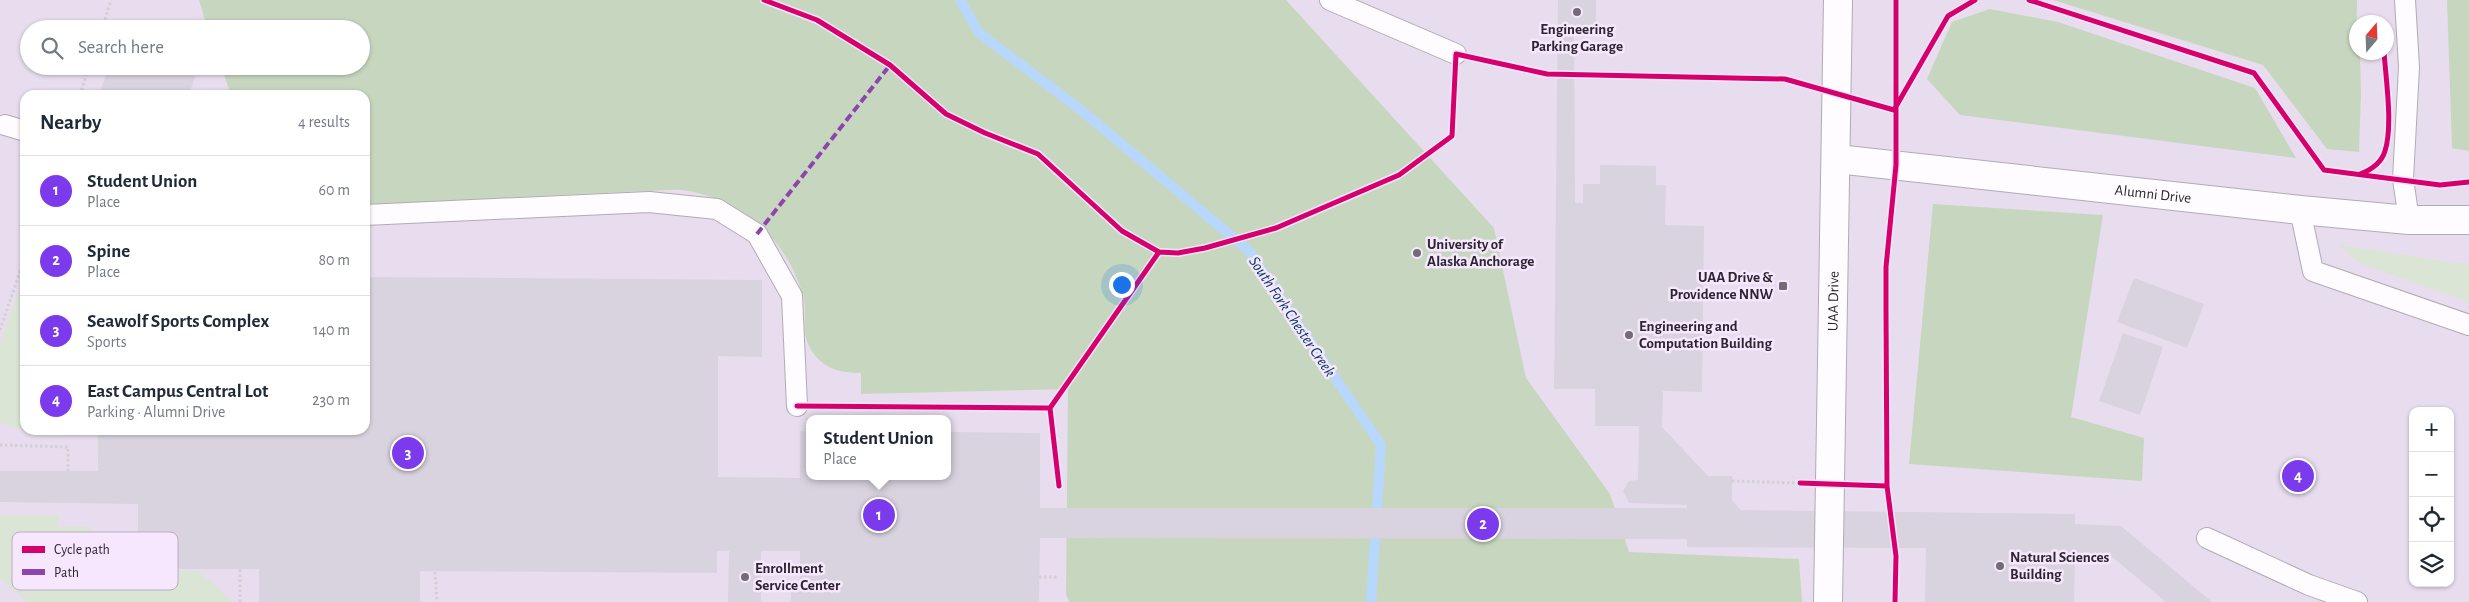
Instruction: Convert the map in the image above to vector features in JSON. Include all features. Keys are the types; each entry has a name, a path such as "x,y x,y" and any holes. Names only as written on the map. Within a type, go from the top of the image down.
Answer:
{"street":[{"name":"UAA Drive","path":"1828,602 1837,158 1838,0"},
{"name":"Alumni Drive","path":"1837,158 2300,210 2409,220 2469,220"}],"lane":[{"path":"1330,0 1456,54"},
{"path":"2405,0 2409,68 2403,179 2409,220"},
{"path":"4,125 20,130"},
{"path":"370,215 649,202 717,209 757,234 792,296 798,406"},
{"path":"2300,210 2313,271 2469,325"},
{"path":"2207,538 2309,585 2357,602"}],"path":[{"path":"105,20 111,0"},
{"path":"82,90 87,75"},
{"path":"0,330 20,272"},
{"path":"0,445 68,447 68,471"},
{"path":"1732,481 1830,485"},
{"path":"240,569 240,602"},
{"path":"435,572 437,602"},
{"path":"1040,578 1057,578"}],"shaded area":[{"name":"University of Alaska Anchorage","path":"0,0 2469,0 2469,602 0,602"}],"green space":[{"path":"199,0 1286,0 1494,228 1526,378 1610,494 1629,552 1799,559 1802,602 1069,602 1066,594 1068,389 861,394 861,373 844,372 830,367 812,352 805,333 803,295 796,275 775,241 745,215 728,204 709,196 689,191 666,190 370,205 370,90 229,90 224,75 370,75 370,20 205,20"},
{"path":"2053,0 2357,0 2357,15 2349,15 2349,60 2360,60 2359,152 2327,149 2263,65"},
{"path":"2447,0 2469,0 2469,151 2452,148"},
{"path":"1990,9 2058,22 2255,88 2296,158 1960,115 1927,79 1952,22"},
{"path":"1933,204 2103,215 2071,417 2144,438 2142,481 1909,464"},
{"path":"2338,245 2456,263 2469,263 2469,302 2359,263"},
{"path":"20,286 20,430 0,423 0,344"},
{"path":"97,435 280,435 280,472 98,471"},
{"path":"0,515 59,515 59,527 89,527 96,532 12,532 12,589 0,578"},
{"path":"178,570 198,571 233,602 27,602 14,590 178,590"}],"building":[{"path":"1558,0 1596,0 1596,29 1574,29 1575,203 1583,203 1583,184 1600,184 1600,165 1656,166 1656,185 1666,185 1665,225 1704,226 1702,392 1663,391 1662,427 1708,476 1732,476 1732,500 1741,510 2075,514 2075,524 2121,526 2212,602 2166,602 2111,556 2075,555 2074,602 1925,602 1926,548 1687,547 1687,539 1040,538 1039,602 791,602 791,586 800,585 800,551 761,551 761,602 728,602 729,551 717,551 717,573 420,571 420,602 259,602 259,569 178,569 178,532 138,532 138,504 0,502 0,471 98,471 98,435 370,435 370,277 762,280 762,357 718,356 718,477 800,478 800,431 806,431 806,480 951,480 951,432 1040,433 1040,508 1687,508 1687,505 1629,503 1623,491 1629,481 1638,480 1639,426 1595,426 1595,389 1554,389"},
{"path":"106,75 195,75 191,90 101,90"},
{"path":"2134,278 2204,304 2187,348 2117,322"},
{"path":"2123,333 2163,347 2140,415 2099,401"}],"waterway":[{"name":"South Fork Chester Creek","path":"960,0 979,33 1081,110 1248,250 1381,445 1371,602"}],"marked path":[{"path":"757,234 890,65"}],"cycle path":[{"path":"764,0 817,20 890,65 946,114 985,133 1038,154 1122,231 1159,252 1178,253 1205,248 1276,228 1399,175 1452,136 1456,54 1547,74 1785,79 1894,110 1948,16 1975,0"},
{"path":"1895,602 1896,556 1887,486 1886,267 1896,165 1896,0"},
{"path":"2029,0 2254,73 2324,170 2440,185 2469,182"},
{"path":"2360,174 2378,163 2385,151 2388,129 2388,103 2385,60"},
{"path":"1059,486 1050,408 1159,252"},
{"path":"797,406 1050,408"},
{"path":"1800,483 1887,486"}],"place":[{"name":"Engineering Parking Garage","path":"1577,12"},
{"name":"University of Alaska Anchorage","path":"1417,253"},
{"name":"UAA Drive & Providence NNW","path":"1783,286"},
{"name":"Engineering and Computation Building","path":"1629,335"},
{"name":"Seawolf Sports Complex","path":"408,453"},
{"name":"East Campus Central Lot","path":"2298,476"},
{"name":"Student Union","path":"879,515"},
{"name":"Spine","path":"1483,524"},
{"name":"Natural Sciences Building","path":"2000,566"},
{"name":"Enrollment Service Center","path":"745,577"}]}
